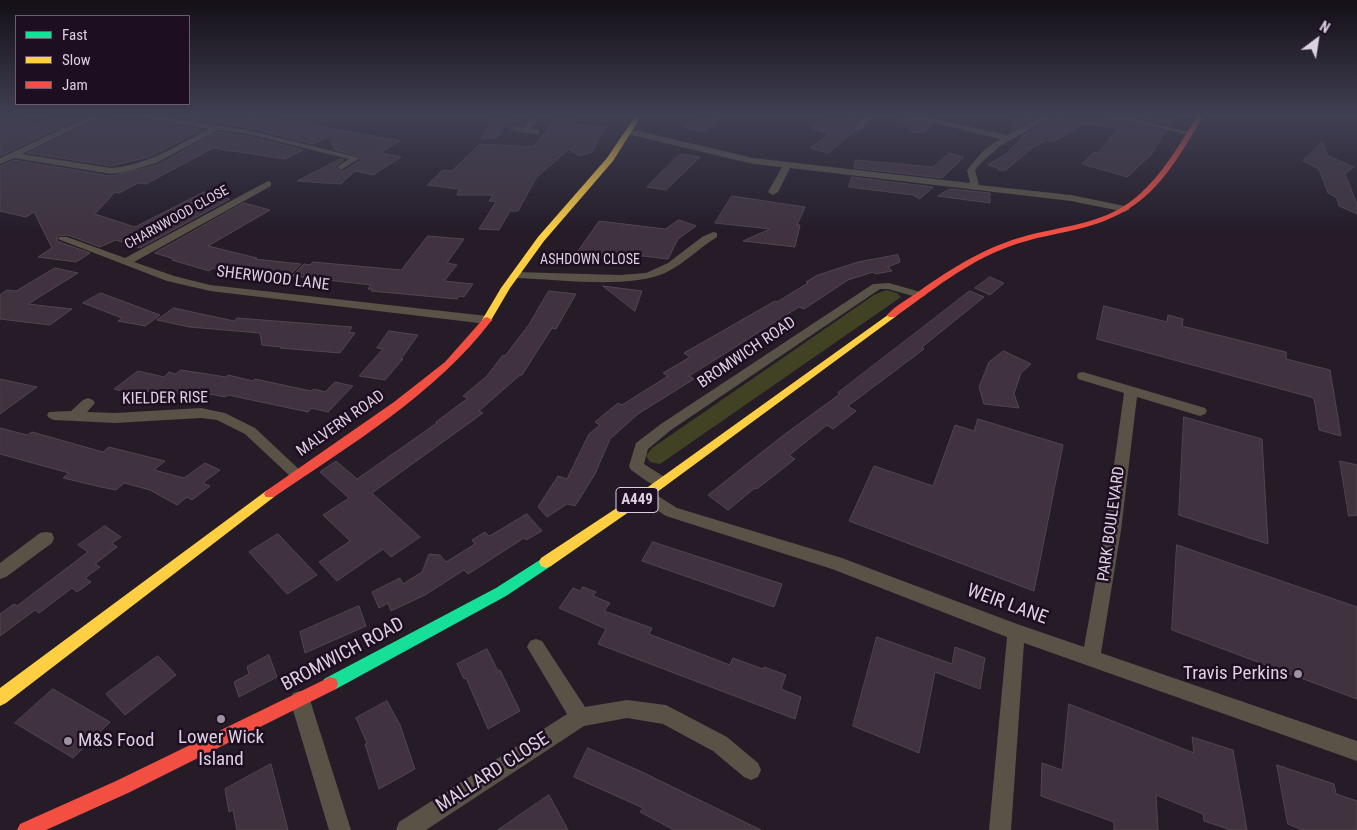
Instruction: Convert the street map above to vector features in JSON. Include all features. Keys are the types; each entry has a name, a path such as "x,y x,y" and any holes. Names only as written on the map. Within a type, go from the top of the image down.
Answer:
{"main road":[{"name":"MALVERN ROAD","path":"0,698 297,474 429,382 454,359 487,320 515,274 567,208 594,181 612,154"},
{"name":"BROMWICH ROAD","path":"26,830 122,787 300,700 501,592 645,495 920,295 976,259 1005,245 1092,222 1125,209 1142,195 1168,167 1176,154"}],"street":[{"path":"0,161 15,154"},
{"path":"12,155 111,171 123,171 147,164 166,154"},
{"path":"338,154 356,158 340,167"},
{"path":"723,154 753,161 787,166 1071,198 1125,209"},
{"path":"975,187 971,170 984,154"},
{"path":"773,192 787,166"},
{"name":"CHARNWOOD CLOSE","path":"126,262 268,184"},
{"name":"ASHDOWN CLOSE","path":"515,274 608,278 655,274 687,255 698,244 713,235"},
{"name":"SHERWOOD LANE","path":"63,239 171,279 210,288 487,320"},
{"name":"BROMWICH ROAD","path":"661,482 636,466 641,447 666,427 877,286 889,286 920,295"},
{"path":"1083,376 1200,411"},
{"name":"PARK BOULEVARD","path":"1091,658 1113,530 1131,391"},
{"path":"74,416 88,403"},
{"name":"KIELDER RISE","path":"54,415 116,418 201,413 220,416 250,431 297,474"},
{"name":"WEIR LANE","path":"645,495 672,512 836,563 1016,632 1357,751"},
{"path":"0,572 46,538"},
{"path":"1000,830 1016,632"},
{"path":"536,647 580,717"},
{"path":"300,700 340,830"},
{"name":"MALLARD CLOSE","path":"407,830 580,717 627,709 666,714 720,744 751,770"}],"green space":[{"path":"886,290 897,293 901,297 660,464 650,462 646,456 652,448 874,295"}],"building":[{"path":"33,154 155,154 111,166"},
{"path":"178,154 202,154 146,184 138,183 119,193 115,192 95,214 135,227 204,192 230,199 140,248 116,240 100,247 68,235 57,236 57,241 90,253 76,262 38,257 52,248 34,212 26,217 0,211 0,166 14,160 111,176 157,165"},
{"path":"251,154 296,154 285,159"},
{"path":"349,154 384,154 401,157 373,175 355,171 341,184 297,181 340,159 344,160 335,167 342,172 361,160 362,157"},
{"path":"470,154 564,154 536,178 518,211 510,211 499,230 479,229 496,202 489,201 493,195 457,195 459,189 427,185 443,170 452,171"},
{"path":"680,154 700,157 666,190 647,187"},
{"path":"948,154 964,157 942,178 854,168 856,160 933,167"},
{"path":"1006,154 1025,154 1006,170 1000,171 988,165"},
{"path":"1092,154 1152,154 1127,177 1082,164"},
{"path":"1310,154 1327,154 1328,156 1354,167 1345,174 1357,204 1357,214 1339,206 1337,198 1328,193 1319,169 1303,161"},
{"path":"852,177 933,187 920,199 913,195 849,187"},
{"path":"950,189 990,193 990,203 938,196"},
{"path":"732,196 805,207 797,225 800,225 795,247 743,241 770,229 715,223"},
{"path":"244,203 270,210 208,246 257,258 255,259 301,264 286,279 232,273 213,268 209,271 155,253"},
{"path":"679,220 696,226 678,239 668,259 634,255 631,262 576,254 599,221 665,229"},
{"path":"428,236 464,239 447,263 457,265 444,281 473,284 464,297 459,296 457,299 371,291 373,289 368,289 371,285 292,276 304,264 310,265 313,262 401,270"},
{"path":"898,255 900,262 888,267 892,271 875,274 873,272 848,280 804,309 799,307 689,376 694,379 638,414 610,439 595,474 575,506 567,504 547,517 538,507 558,476 567,479 589,434 600,425 595,422 618,403 622,405 668,376 663,373 690,357 684,353 775,301 777,302 818,275 858,262"},
{"path":"55,268 78,273 28,304 72,309 50,325 0,319 0,295 7,290 16,291"},
{"path":"990,277 1004,283 990,295 975,288"},
{"path":"603,286 642,291 635,311"},
{"path":"549,291 576,294 556,329 552,328 522,375 479,411 483,413 372,493 420,537 391,557 383,549 337,581 319,562 350,541 323,515 349,498 320,472 336,461 357,479 437,423 468,398 463,396 487,376 503,355 505,356 528,326"},
{"path":"970,291 984,297 922,347 924,349 848,406 856,411 833,429 827,425 789,455 795,459 757,489 755,488 728,510 708,495 781,437 840,394 838,393"},
{"path":"101,293 160,315 145,326 118,321 122,318 83,303"},
{"path":"1104,306 1167,322 1168,315 1183,319 1182,326 1286,352 1286,359 1330,370 1341,436 1319,430 1314,398 1097,339"},
{"path":"174,308 234,321 237,318 352,327 349,332 355,333 340,353 280,348 262,345 260,333 189,327 157,320"},
{"path":"389,331 418,335 401,359 403,359 385,380 359,376 383,349 377,348"},
{"path":"1004,351 1031,364 1021,373 1014,394 1019,408 984,404 979,387 989,362"},
{"path":"181,370 226,377 228,375 253,381 255,379 311,391 314,389 325,392 335,382 353,386 328,412 311,408 308,412 228,395 225,397 199,392 193,397 167,391 162,395 142,390 136,395 114,389 138,371 164,377 169,372 175,374"},
{"path":"0,379 37,387 0,414"},
{"path":"1184,417 1262,439 1268,544 1179,515"},
{"path":"978,419 1063,445 1034,591 849,521 874,466 933,486 955,425 974,431"},
{"path":"0,428 27,435 32,432 103,452 109,447 165,461 154,470 184,478 205,463 220,470 203,483 210,486 192,500 187,497 177,505 150,490 124,483 116,490 63,478 69,473 0,454"},
{"path":"1340,461 1357,465 1357,515 1349,516"},
{"path":"527,514 542,531 526,540 524,538 468,574 464,570 425,595 391,611 388,603 379,608 372,592 400,578 403,584 422,572 429,554 440,555 446,562 475,544 472,540 485,532 489,536"},
{"path":"105,526 121,537 112,543 117,547 95,564 100,567 85,578 91,582 77,592 72,588 39,613 35,610 0,636 0,614 14,604 17,606 88,552 78,545"},
{"path":"278,534 317,575 287,594 249,552"},
{"path":"653,542 782,584 774,607 642,561"},
{"path":"1177,545 1357,607 1357,699 1172,630"},
{"path":"583,587 596,592 593,596 610,603 604,611 652,628 649,634 730,665 733,658 786,675 781,689 801,697 795,719 598,644 606,629 559,608 573,588 580,591"},
{"path":"359,606 366,626 305,653 300,632"},
{"path":"877,637 952,664 955,647 985,658 980,689 935,672 919,753 853,726"},
{"path":"487,649 498,671 500,670 520,711 488,729 466,678 464,679 457,664"},
{"path":"269,655 277,677 239,697 234,682 249,674 247,667"},
{"path":"158,656 176,675 125,715 106,694"},
{"name":"M&S Food","path":"53,689 110,722 73,758 15,723"},
{"path":"387,701 400,725 415,769 379,789 365,744 367,743 356,718"},
{"path":"1069,704 1194,753 1192,737 1233,750 1247,830 1231,830 1204,821 1203,814 1156,795 1158,830 1114,830 1114,822 1041,796 1042,763 1062,770"},
{"path":"588,748 761,830 674,830 640,812 643,808 574,777"},
{"path":"271,764 288,830 237,830 233,810 229,812 225,789"},
{"path":"1277,765 1334,784 1336,794 1357,801 1357,830 1303,830 1288,824"},
{"path":"549,795 568,830 498,830"}],"traffic: fast":[{"path":"330,684 501,592 546,562"}],"traffic: slow":[{"path":"487,320 506,288 541,239 613,154"},
{"path":"546,562 645,495 892,315"},
{"path":"0,698 270,494"}],"traffic: jam":[{"path":"892,315 947,276 990,251 1019,240 1097,221 1125,209 1148,190 1177,154"},
{"path":"270,494 398,405 449,364 487,320"},
{"path":"26,830 122,787 330,684"}],"place":[{"name":"Travis Perkins","path":"1298,674"},
{"name":"Lower Wick Island","path":"221,719"},
{"name":"M&S Food","path":"68,741"}]}
